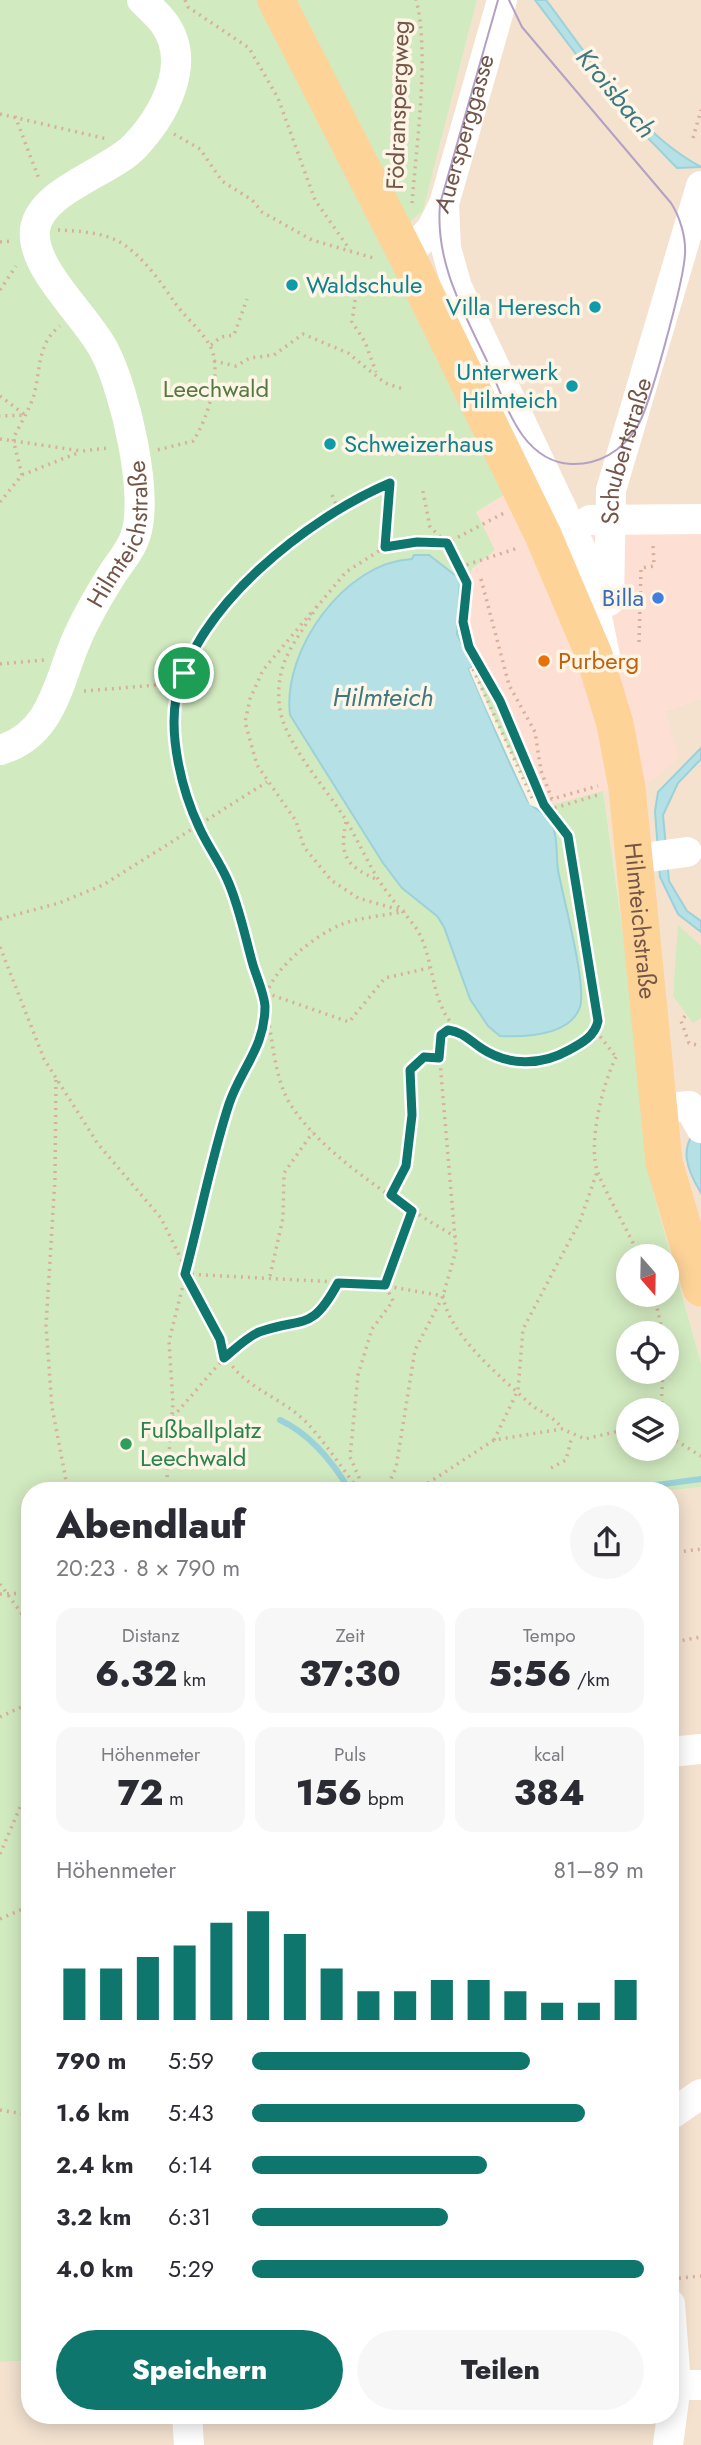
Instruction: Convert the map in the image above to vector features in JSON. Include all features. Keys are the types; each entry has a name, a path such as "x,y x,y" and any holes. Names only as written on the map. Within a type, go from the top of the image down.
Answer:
{"main road":[{"name":"Hilmteichstraße","path":"276,0 395,260 569,542 594,655 615,724 614,786 645,858 658,1109 669,1184 701,1288"}],"street":[{"path":"40,219 134,147 155,122 174,85 176,53 165,24 142,0"},
{"name":"Auersperggasse","path":"395,260 432,228 444,204 502,0"},
{"name":"Schubertstraße","path":"615,724 569,542 611,490 629,438 699,194"},
{"path":"444,204 446,247 457,287 569,542 653,522 701,519"},
{"name":"Hilmteichstraße","path":"0,750 18,744 42,725 102,591 135,538 140,496 122,397 105,351 48,271 38,251 40,219"},
{"path":"645,858 687,852"},
{"path":"658,1109 689,1106 699,1126"},
{"path":"679,1751 701,1749"},
{"path":"679,2109 701,2094"},
{"path":"679,2342 689,2385 679,2414"},
{"path":"188,2424 189,2445"},
{"path":"668,2445 675,2424"}],"path":[{"path":"185,0 188,6 249,48 278,98 315,200 350,250"},
{"name":"Födranspergweg","path":"411,212 421,48 421,22 416,0"},
{"path":"693,138 701,110"},
{"path":"0,114 134,147"},
{"path":"0,439 82,452 193,441 211,403 214,361 210,345 153,272 119,241 40,219 37,169 15,116"},
{"path":"155,122 200,149 222,181 252,200 262,212 312,240 395,260"},
{"path":"0,290 14,274 18,262"},
{"path":"356,293 352,321 365,342 377,374"},
{"path":"210,345 221,337 234,335 247,299"},
{"path":"22,475 13,439 33,398 38,363 50,334 79,312"},
{"path":"214,361 236,366 250,358 274,355 303,334 348,353 385,383 403,389"},
{"path":"0,396 25,415"},
{"path":"0,416 25,415"},
{"path":"0,502 22,475 82,452"},
{"path":"385,547 390,483 276,552 242,585 211,625 184,673 176,699 174,733 198,826 228,880 265,1003 285,1093 313,1132 412,1211 456,1237"},
{"path":"317,606 283,660 279,702 282,718 299,753 346,820 380,881 405,911 420,935 438,999 451,1023 496,1057 516,1062 539,1062 563,1054 596,1031 598,1021 595,986 573,856 564,827 548,810 515,734 464,634 467,583 447,543 430,527 422,487"},
{"path":"332,495 340,511"},
{"path":"405,911 358,898 331,880 304,847 296,821 257,765 245,722 250,699 263,670 346,572 385,547 417,542 447,543 512,509"},
{"path":"639,642 641,568 654,566 653,522"},
{"path":"460,567 569,542"},
{"path":"481,579 509,685 535,732 541,771 552,799 614,786"},
{"path":"0,664 71,657"},
{"path":"472,668 534,802"},
{"path":"61,686 83,691 156,685 184,673"},
{"path":"503,735 515,734"},
{"path":"0,919 59,903 103,885 267,782"},
{"path":"548,810 614,786"},
{"path":"346,820 342,844 344,855 359,871 380,881"},
{"path":"167,1482 172,1418 169,1341 229,1102 262,1039 266,993 285,965 340,925 405,911"},
{"path":"0,947 31,1033 55,1077 98,1144 161,1219 185,1274 220,1339 224,1358 263,1393 305,1421 353,1482"},
{"path":"266,993 349,1023 385,978 429,968"},
{"path":"685,1016 681,1021 689,1043 701,1046"},
{"path":"389,1482 396,1468 415,1350 443,1296 453,1265 456,1237 439,1058 441,1035 448,1030 461,1032"},
{"path":"494,1440 518,1390 523,1329 580,1221 597,1172 598,1120 606,1078 616,1057 596,1031"},
{"path":"391,1195 406,1166 412,1115 410,1070 424,1057 439,1058"},
{"path":"55,1077 55,1178 46,1326 52,1406 66,1482"},
{"path":"270,1277 284,1218 284,1173 313,1132"},
{"path":"597,1172 633,1244"},
{"path":"361,1482 350,1457 358,1375 372,1329 393,1301 385,1285 412,1211"},
{"path":"185,1274 385,1285 443,1296"},
{"path":"172,1418 224,1358 257,1332 308,1321 324,1308 338,1283"},
{"path":"443,1296 450,1315 474,1349 562,1429 572,1436 584,1439 616,1433"},
{"path":"430,1482 494,1440 562,1429"},
{"path":"551,1468 566,1460 572,1436"},
{"path":"679,1442 701,1457"},
{"path":"679,1552 701,1549"},
{"path":"0,1584 3,1594 21,1615"},
{"path":"3,1594 21,1593"},
{"path":"679,1641 701,1637"},
{"path":"0,1717 21,1707"},
{"path":"0,1854 21,1805"},
{"path":"0,1919 21,1910"},
{"path":"0,2110 21,2114"},
{"path":"679,2278 701,2276"}],"shaded area":[{"path":"477,0 701,0 701,531 512,513 419,312 411,221 423,211"},
{"path":"504,495 512,513 701,531 701,698 666,711 678,758 653,780 547,806 523,739 466,633 470,570 495,550 475,512"},
{"path":"701,698 701,1363 679,1284 679,1244 668,1244 653,1191 637,1033 603,791 652,780 666,711"},
{"path":"701,1487 701,2445 0,2445 0,2362 21,2361 21,2424 679,2424 679,1489"}],"green space":[{"name":"Leechwald","path":"0,0 477,0 423,211 411,221 419,312 504,495 476,512 495,550 471,570 466,633 523,739 547,806 603,791 637,1033 653,1191 668,1244 616,1244 616,1307 679,1307 679,1284 701,1363 701,1487 679,1489 679,1482 21,1482 21,2361 0,2362"},
{"path":"678,925 701,946 701,1018 693,1023 673,996"}],"water":[{"name":"Kroisbach","path":"535,0 546,0 634,114 677,152 701,167 677,168 611,100"},
{"name":"Hilmteich","path":"414,555 429,555 460,579 457,634 473,667 469,669 528,801 549,819 553,827 581,996 575,1017 567,1024 546,1033 500,1036 488,1026 470,999 444,927 437,916 402,888 383,863 290,715 290,690 296,664 307,638 323,614 342,593 364,576 387,564 412,559"},
{"path":"701,748 701,759 678,783 663,815 669,881 687,911 701,921 701,932 678,914 660,877 655,811 658,792"},
{"path":"701,1125 701,1193 689,1167 687,1150 689,1141"}],"pier":[{"path":"473,667 487,703 538,808 530,805 469,669"}],"waterway":[{"path":"280,1420 311,1441 344,1482"},
{"path":"679,1482 701,1479"}],"tram line":[{"path":"498,0 440,204 442,245 452,284 517,427 528,442 544,456 564,463 581,464 600,459 617,450 631,436 643,415 673,314 683,268 684,241 680,221 671,203 522,27 509,0"}],"place":[{"name":"Waldschule","path":"292,285"},
{"name":"Villa Heresch","path":"595,307"},
{"name":"Unterwerk Hilmteich","path":"572,386"},
{"name":"Schweizerhaus","path":"330,444"},
{"name":"Billa","path":"658,598"},
{"name":"Purberg","path":"544,661"},
{"name":"Fußballplatz Leechwald","path":"126,1444"}],"route":[{"path":"390,483 385,547 428,541 447,543 467,583 463,622 469,647 500,701 544,805 564,827 568,836 595,986 598,1021 596,1031 579,1045 539,1062 516,1062 496,1057 479,1048 461,1032 448,1030 441,1035 439,1058 424,1057 410,1070 412,1115 406,1166 391,1195 412,1211 385,1285 338,1283 324,1308 308,1321 257,1332 224,1358 220,1339 185,1274 229,1102 262,1039 265,1003 228,880 198,826 184,780 174,733 176,699 184,673 211,625 242,585 276,552 367,493 390,483"}]}
